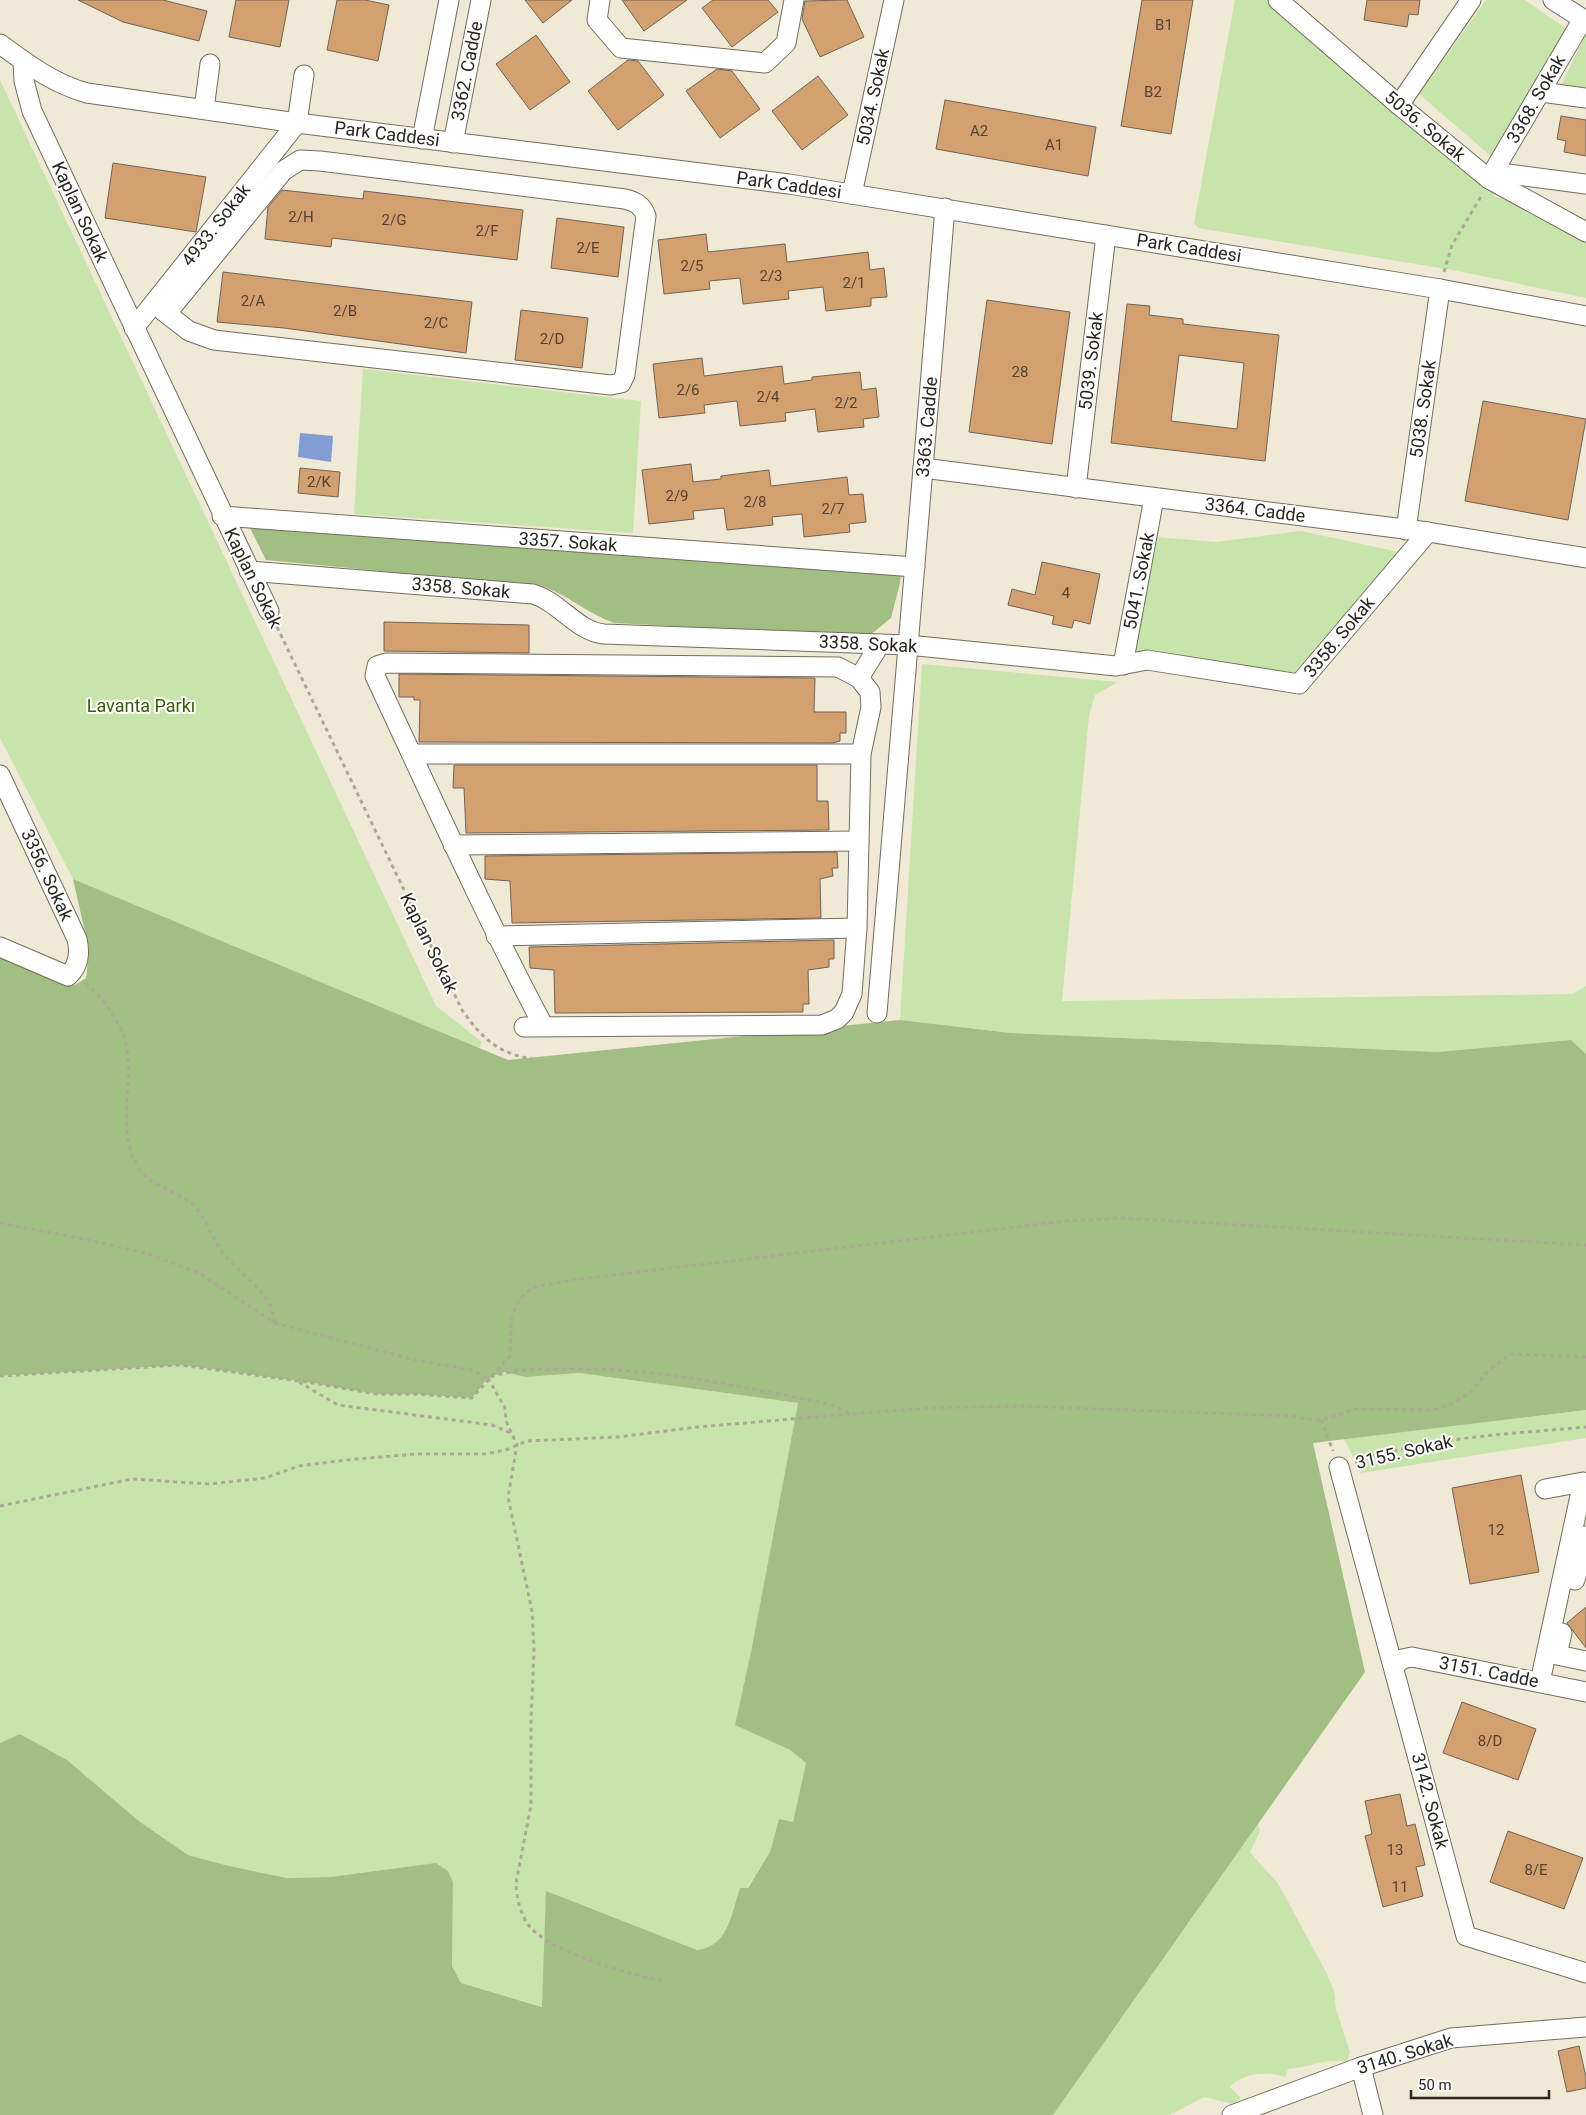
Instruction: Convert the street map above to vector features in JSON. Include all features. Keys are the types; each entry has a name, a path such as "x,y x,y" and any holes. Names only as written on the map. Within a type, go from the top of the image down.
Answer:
{"street":[{"name":"3362. Cadde","path":"422,139 449,0"},
{"name":"3362. Cadde","path":"453,143 481,0"},
{"path":"600,0 597,20 621,48 765,64 786,43 794,0"},
{"name":"5034. Sokak","path":"852,194 894,0"},
{"name":"5036. Sokak","path":"1278,0 1399,105 1491,176 1586,232"},
{"path":"1399,105 1471,0"},
{"name":"3368. Sokak","path":"1491,176 1583,19 1553,0"},
{"name":"Park Caddesi","path":"0,44 47,76 81,91 422,139 852,194 1440,289 1586,316"},
{"name":"Kaplan Sokak","path":"23,61 26,90 32,111 222,516 269,611"},
{"path":"204,109 210,64"},
{"path":"297,122 304,75"},
{"path":"1541,92 1586,98"},
{"name":"4933. Sokak","path":"134,328 161,308 297,122"},
{"path":"300,160 625,199 634,201 643,208 646,216 625,376 621,384 611,385 214,340 189,331 161,308 282,170 300,160"},
{"path":"1491,176 1586,184"},
{"name":"3363. Cadde","path":"877,1013 945,208"},
{"name":"5039. Sokak","path":"1076,488 1106,235"},
{"name":"5038. Sokak","path":"1406,530 1440,289"},
{"name":"3364. Cadde","path":"923,468 1428,532 1586,558"},
{"name":"5041. Sokak","path":"1123,665 1154,498"},
{"name":"3357. Sokak","path":"222,516 915,568"},
{"name":"3358. Sokak","path":"249,571 533,594 546,600 588,630 604,634 908,645 1116,666 1147,660 1299,684 1428,532"},
{"path":"859,678 880,644"},
{"path":"524,1027 544,1027 822,1025 837,1019 844,1012 852,994 857,928 861,754 871,707 870,692 859,678 838,667 386,663 377,666 375,676 453,845 496,936 544,1027"},
{"path":"412,754 861,754"},
{"name":"3356. Sokak","path":"0,775 77,939 78,958 70,973"},
{"path":"453,845 860,841"},
{"path":"496,936 857,928"},
{"path":"0,947 70,973"},
{"name":"3155. Sokak","path":"1339,1467 1394,1666"},
{"path":"1540,1682 1583,1482 1545,1489"},
{"path":"1586,1536 1557,1655 1586,1661"},
{"name":"3151. Cadde","path":"1394,1666 1402,1659 1412,1657 1586,1692"},
{"name":"3142. Sokak","path":"1394,1666 1466,1936 1586,1973"},
{"name":"3140. Sokak","path":"1232,2115 1361,2067 1451,2038 1586,2027"},
{"path":"1361,2067 1373,2115"}],"path":[{"path":"1440,289 1452,245 1480,200 1491,176"},
{"name":"Kaplan Sokak","path":"269,611 462,1010 476,1030 494,1046 512,1056 532,1059"},
{"path":"70,973 97,993 116,1020 126,1044 128,1058 127,1131 136,1165 147,1178 191,1203 201,1214 230,1262 268,1301 275,1323"},
{"path":"0,1376 180,1365 376,1394 413,1394 472,1398 488,1378 510,1356 512,1315 520,1299 533,1287 581,1279 1066,1221 1120,1218 1586,1245"},
{"path":"0,1223 84,1239 148,1254 199,1273 275,1323 415,1360 471,1370 488,1378 505,1408 506,1421 517,1445 508,1497 532,1611 534,1650 531,1805 516,1883 516,1894 530,1928 554,1945 647,1979 665,1981"},
{"path":"0,1506 132,1479 210,1484 265,1478 299,1466 415,1454 484,1454 527,1441 617,1437 698,1427 929,1408 1018,1406 1294,1416 1321,1420 1356,1409 1433,1410 1454,1403 1472,1391 1485,1374 1510,1354 1586,1357"},
{"path":"488,1378 504,1372 591,1368 701,1378 832,1405 850,1414"},
{"path":"297,1381 338,1405 388,1414 492,1425 513,1434"},
{"path":"1321,1420 1339,1467"},
{"name":"3155. Sokak","path":"1339,1467 1399,1449 1452,1440 1586,1427"}],"green space":[{"path":"1235,0 1266,0 1494,192 1495,197 1503,198 1509,195 1586,241 1586,298 1458,271 1198,228 1194,223"},
{"path":"1486,0 1525,0 1565,28 1564,38 1492,157 1419,94"},
{"path":"1586,33 1586,91 1560,88"},
{"name":"Lavanta Parkı","path":"0,80 436,1006 482,1042 479,1048 73,879 0,738"},
{"path":"363,369 641,401 633,533 354,514"},
{"path":"250,528 901,572 891,618 869,636 614,623 545,587 266,560"},
{"path":"1301,531 1399,552 1293,674 1132,650 1155,537 1216,542"},
{"path":"922,664 1118,682 1095,695 1089,716 1062,1001 1573,994 1586,986 1586,1054 1571,1040 1437,1052 1011,1033 900,1020"},
{"path":"73,879 508,1060 900,1020 1011,1033 1437,1052 1571,1040 1586,1054 1586,1410 1313,1443 1365,1672 1053,2115 0,2115 0,1743 20,1734 67,1760 140,1822 188,1855 287,1878 331,1877 436,1863 448,1871 453,1882 452,1966 461,1983 542,2007 546,1891 697,1950 708,1947 716,1942 727,1927 740,1888 748,1888 770,1852 779,1819 793,1822 806,1763 790,1750 735,1725 752,1647 798,1403 579,1373 526,1377 504,1372 488,1378 472,1398 413,1394 376,1394 313,1383 181,1365 0,1376 0,955 75,985 86,978 89,950"},
{"path":"181,1365 313,1383 376,1394 413,1394 472,1398 488,1378 504,1372 526,1377 579,1373 798,1403 752,1647 735,1725 790,1750 806,1763 793,1822 779,1819 770,1852 747,1888 740,1888 727,1927 716,1942 708,1947 697,1950 546,1892 543,2007 461,1983 452,1966 453,1882 331,1877 287,1878 188,1855 140,1822 67,1760 20,1734 0,1743 0,1376"},
{"path":"1586,1410 1586,1438 1361,1473 1344,1439"},
{"path":"1258,1824 1260,1831 1250,1852 1279,1885 1327,1974 1334,1991 1336,2009 1350,2052 1347,2062 1330,2061 1288,2069 1285,2077 1271,2074 1248,2076 1235,2082 1230,2087 1241,2098 1234,2104 1204,2097 1170,2115 1053,2115"}],"water":[{"path":"300,433 333,436 331,462 298,457"}],"building":[{"path":"78,0 163,0 207,11 199,41 123,22"},
{"path":"236,0 289,0 280,47 229,37"},
{"path":"337,0 365,0 389,5 378,61 327,50"},
{"path":"525,0 572,0 543,23"},
{"path":"622,0 687,0 644,31"},
{"path":"713,0 768,0 778,12 732,47 702,8"},
{"path":"847,0 864,37 820,57 802,19 805,1"},
{"path":"1142,0 1193,0 1171,134 1121,126"},
{"path":"1367,0 1420,0 1418,15 1409,14 1407,27 1364,20"},
{"path":"536,35 570,82 530,110 496,64"},
{"path":"628,60 638,61 664,95 618,130 588,91"},
{"path":"717,69 732,71 760,109 720,138 686,91"},
{"path":"818,76 848,115 802,150 772,111"},
{"path":"945,100 1096,127 1088,176 936,149"},
{"path":"1561,116 1586,120 1586,156 1564,152 1566,141 1557,139"},
{"path":"113,163 206,177 196,232 105,218"},
{"path":"282,190 363,199 364,191 523,210 517,260 332,238 331,247 265,239 268,207"},
{"path":"557,218 624,227 618,277 551,268"},
{"path":"706,234 708,252 785,244 787,262 868,252 870,270 884,268 887,297 871,298 871,306 826,311 823,287 788,291 789,299 743,304 740,278 709,281 710,289 664,294 658,240"},
{"path":"223,272 472,302 466,353 284,328 217,322"},
{"path":"987,300 1070,312 1052,444 969,432"},
{"path":"1127,304 1150,306 1149,315 1183,319 1183,324 1279,335 1265,461 1111,443","holes":["1179,355 1244,363 1237,429 1171,421"]},
{"path":"521,310 588,318 582,368 515,360"},
{"path":"702,358 704,376 782,366 784,384 812,380 812,377 860,372 862,390 876,388 879,417 863,419 864,427 818,432 815,409 785,413 786,421 740,426 737,401 704,405 705,413 659,418 653,364"},
{"path":"1483,401 1586,419 1568,520 1465,501"},
{"path":"691,464 693,482 721,479 721,476 769,470 771,486 847,477 849,495 863,494 866,522 849,524 850,532 804,537 802,514 772,517 773,525 727,530 724,508 693,511 694,519 649,524 642,470"},
{"path":"300,468 340,472 338,497 298,493"},
{"path":"1042,562 1100,574 1090,624 1074,620 1072,628 1052,624 1054,616 1008,605 1012,589 1035,595"},
{"path":"384,622 529,625 529,653 384,651"},
{"path":"399,674 815,678 814,712 846,712 846,733 840,733 840,741 833,743 419,742 420,700 414,700 414,697 399,697"},
{"path":"454,765 817,765 817,801 828,801 829,830 466,833 464,788 453,788"},
{"path":"837,852 838,868 832,868 833,876 820,879 821,918 512,923 510,881 485,879 485,856"},
{"path":"834,940 834,959 829,959 829,967 808,970 809,1004 803,1004 803,1012 555,1013 554,970 530,968 529,947"},
{"path":"1521,1475 1539,1572 1470,1584 1452,1488"},
{"path":"1586,1607 1586,1648 1567,1623"},
{"path":"1462,1702 1536,1729 1518,1780 1443,1753"},
{"path":"1400,1794 1407,1826 1415,1824 1425,1865 1416,1867 1423,1896 1383,1907 1365,1836 1372,1834 1365,1801"},
{"path":"1508,1831 1583,1858 1564,1909 1490,1882"},
{"path":"1579,2046 1586,2077 1586,2088 1567,2092 1558,2051"}]}
